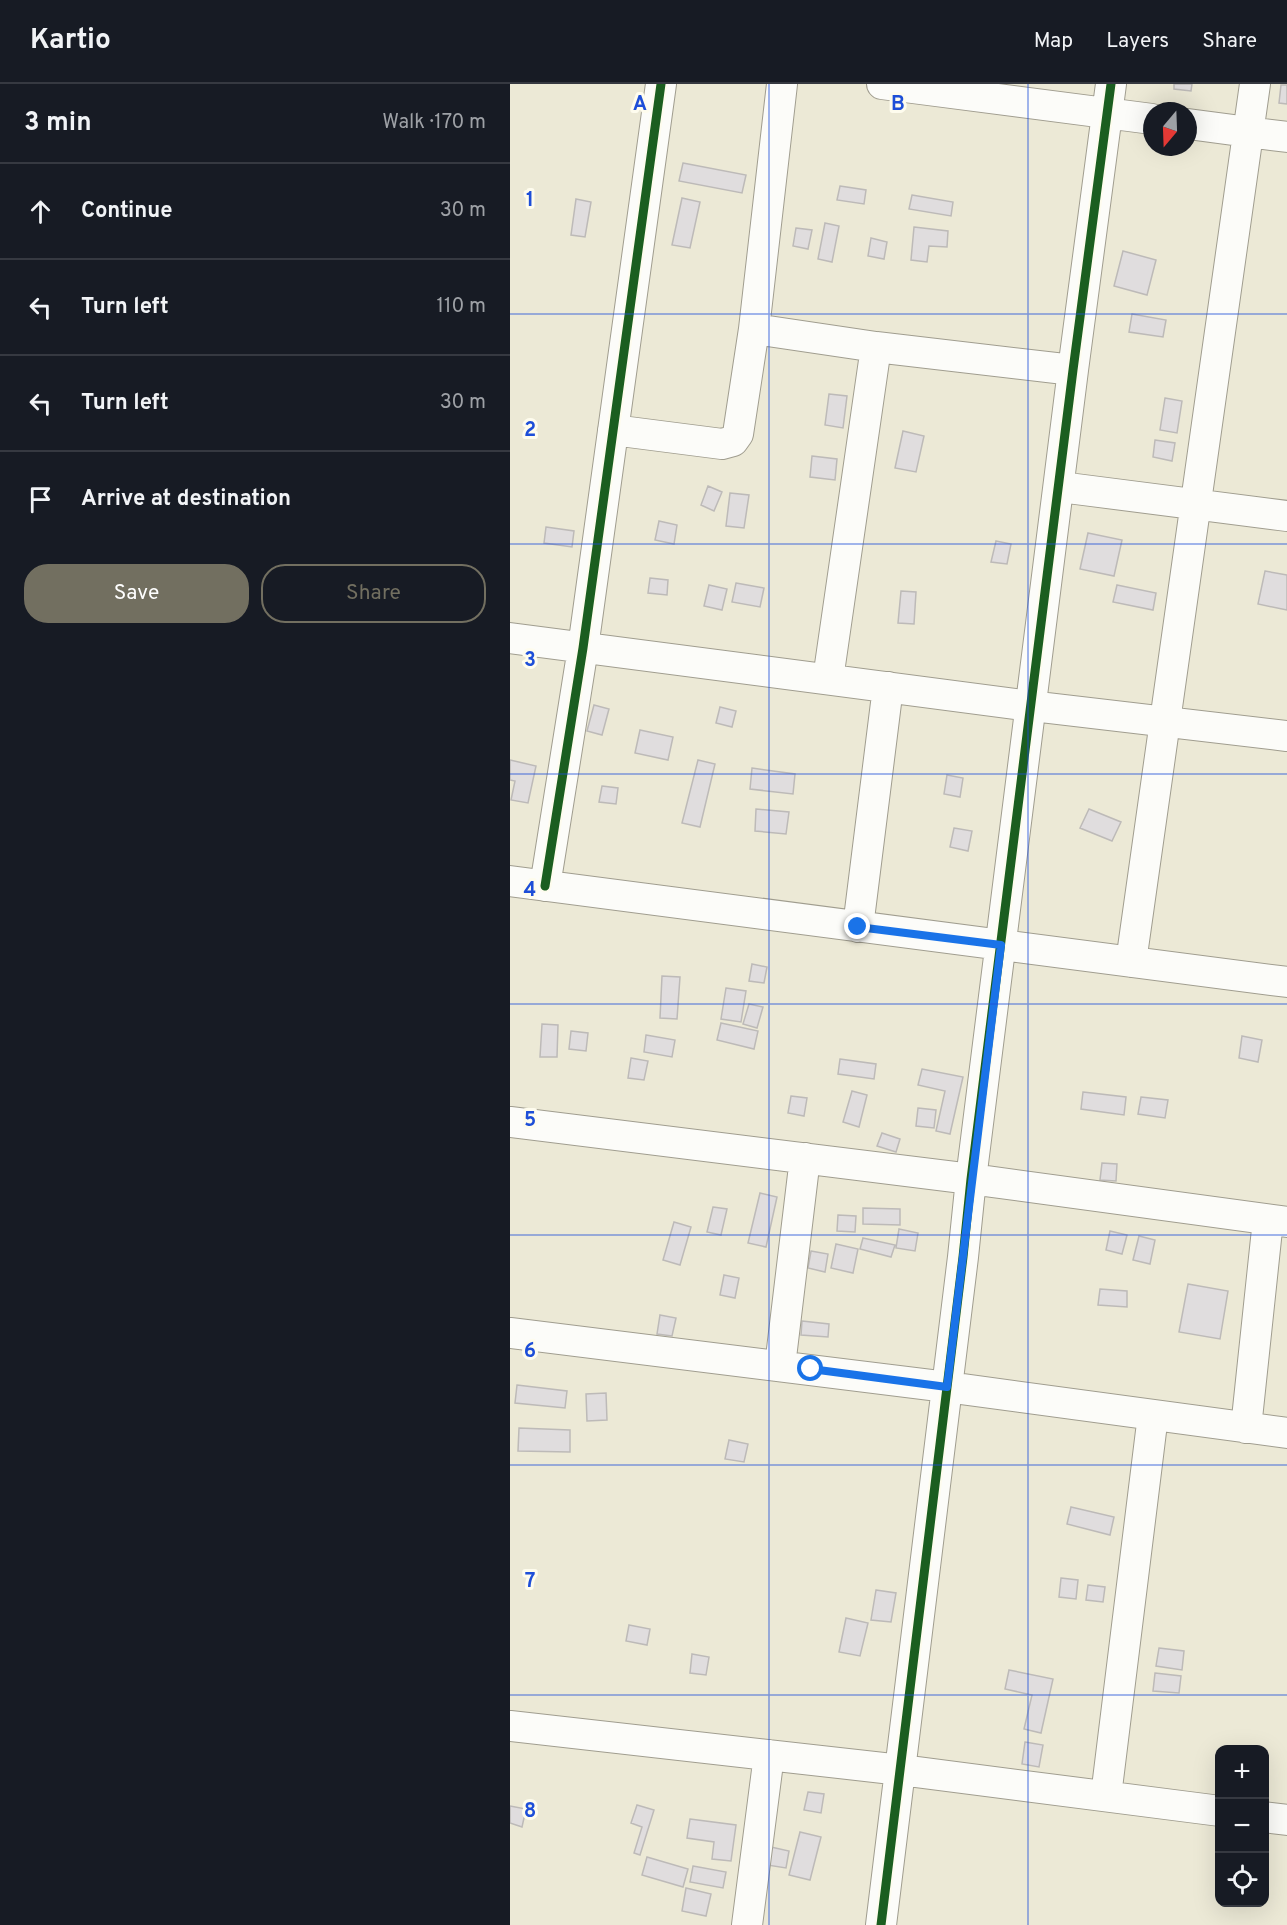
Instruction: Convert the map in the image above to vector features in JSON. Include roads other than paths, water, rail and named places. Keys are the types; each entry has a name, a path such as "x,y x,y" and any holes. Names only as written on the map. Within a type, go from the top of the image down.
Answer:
{"street":[{"path":"546,886 583,648 661,84"},
{"path":"613,430 722,444 733,441 738,434 754,329 782,84"},
{"path":"881,1925 971,1179 1111,84"},
{"path":"1131,962 1255,84"},
{"path":"901,85 1143,118"},
{"path":"1197,125 1287,137"},
{"path":"754,329 876,347 1073,370"},
{"path":"828,679 876,347"},
{"path":"1059,486 1287,516"},
{"path":"510,638 1032,706 1287,736"},
{"path":"858,927 888,687"},
{"path":"510,881 1287,982"},
{"path":"510,1122 971,1179 1277,1221 1246,1428"},
{"path":"780,1366 805,1158"},
{"path":"510,1333 947,1387 1287,1433"},
{"path":"1106,1796 1154,1415"},
{"path":"510,1726 901,1770 1215,1810"},
{"path":"747,1925 769,1755"},
{"path":"1269,1818 1287,1820"}]}
